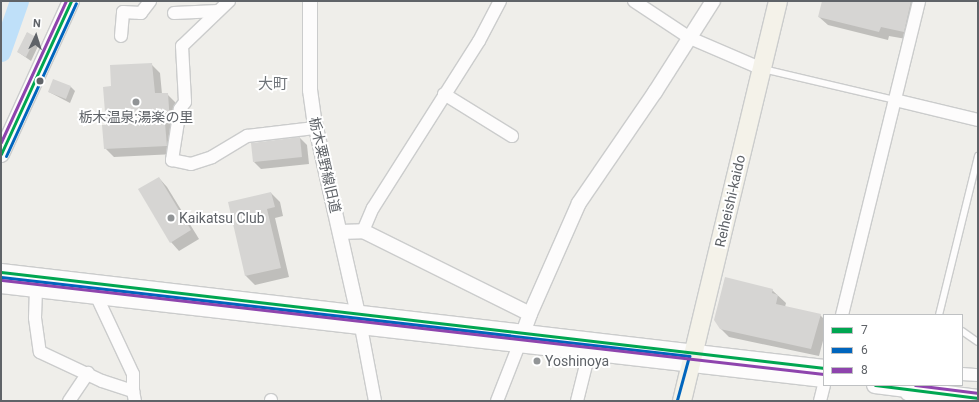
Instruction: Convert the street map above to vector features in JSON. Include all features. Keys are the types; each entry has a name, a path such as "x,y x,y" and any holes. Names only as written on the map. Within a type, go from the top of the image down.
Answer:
{"main road":[{"path":"1,154 71,1"},
{"name":"Reiheishi-kaido","path":"682,401 778,1"},
{"path":"1,272 360,321"},
{"path":"1,285 360,321 693,358 823,379"},
{"path":"522,339 590,353 693,358 823,368"},
{"path":"881,386 978,398"},
{"path":"953,394 978,387"}],"street":[{"path":"121,36 123,12 141,13 150,1"},
{"path":"228,1 182,46 186,102 180,110 172,160 191,164 212,157 247,136 316,128"},
{"name":"栃木粟野線旧道","path":"310,1 310,90 316,128 360,321"},
{"path":"363,231 373,208 479,41 500,1"},
{"path":"634,1 690,38 762,69"},
{"path":"496,401 522,339 530,314 579,203 690,38 713,1"},
{"path":"842,314 919,1"},
{"path":"174,13 218,11"},
{"path":"444,94 512,136"},
{"path":"895,100 978,120"},
{"path":"340,232 363,231 530,314"},
{"path":"36,289 35,318 40,352 88,373 134,396 133,374 96,295"},
{"path":"360,321 375,401"},
{"path":"576,401 590,353"},
{"path":"69,401 88,373"},
{"path":"963,374 978,375"},
{"path":"820,401 824,386"},
{"path":"881,386 929,401"}],"lane":[{"path":"762,69 895,100"},
{"path":"939,314 978,156"},
{"path":"963,332 978,342"}],"building":[{"path":"822,1 911,1 904,32 881,27 879,32 818,17"},
{"path":"27,32 36,37 26,57 17,52"},
{"name":"栃木温泉;湯楽の里","path":"152,63 155,93 168,93 170,123 165,123 167,146 104,149 102,125 106,125 103,87 111,86 110,65"},
{"path":"53,79 71,86 66,99 48,92"},
{"path":"300,137 302,157 253,162 251,143"},
{"path":"159,177 191,230 170,243 138,189"},
{"path":"271,192 275,207 267,209 281,268 245,276 228,202"},
{"path":"725,277 773,289 772,293 778,295 776,304 821,314 811,349 720,329 714,320"}],"waterway":[{"path":"1,52 19,1"}],"transit line":[{"name":"8","path":"1,142 66,1"},
{"name":"7","path":"1,154 71,1"},
{"name":"6","path":"6,156 76,3"},
{"name":"7","path":"1,272 823,368"},
{"name":"6","path":"1,277 689,356 677,400"},
{"name":"8","path":"2,280 823,374"},
{"name":"7","path":"883,386 978,398"},
{"name":"8","path":"923,386 978,393"}],"place":[{"name":"栃木温泉;湯楽の里","path":"136,102"},
{"name":"Kaikatsu Club","path":"171,218"},
{"name":"Yoshinoya","path":"537,361"}],"district":[{"name":"大町","path":"273,85"}]}
